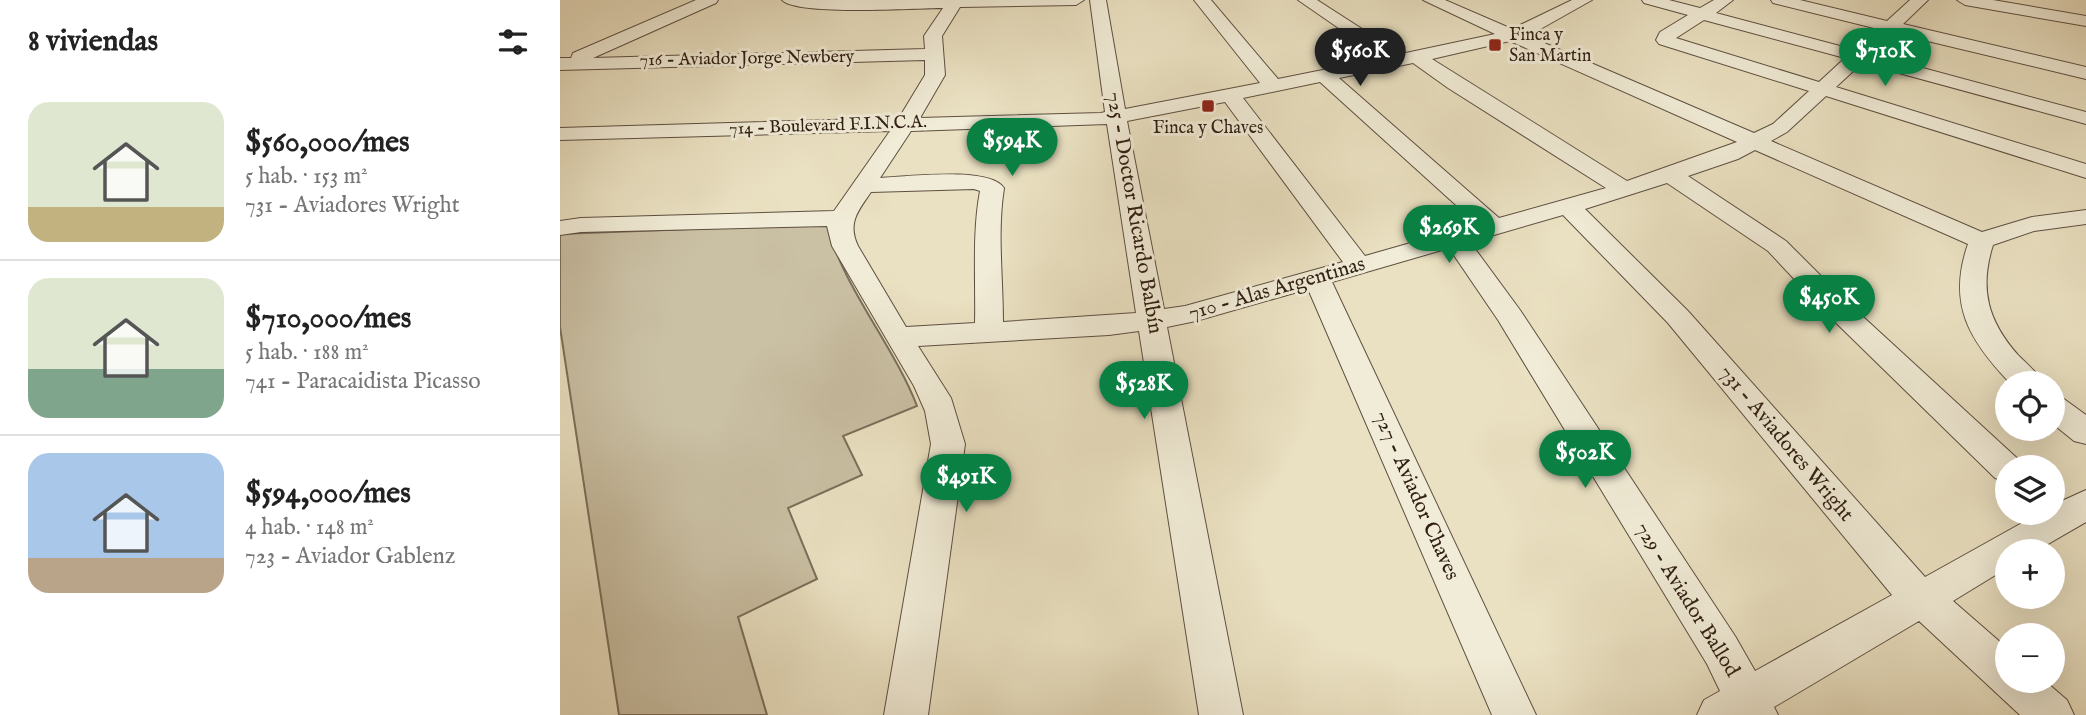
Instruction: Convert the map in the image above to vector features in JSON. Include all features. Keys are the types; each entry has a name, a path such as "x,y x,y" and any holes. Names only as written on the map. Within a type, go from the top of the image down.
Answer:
{"street":[{"path":"563,64 709,0"},
{"path":"790,0 836,5 1076,0"},
{"name":"725 - Doctor Ricardo Balbín","path":"1098,0 1221,715"},
{"path":"1202,0 1273,86"},
{"path":"1306,0 1455,84 1625,190"},
{"path":"1431,0 1982,241 2045,219 2086,216"},
{"path":"1650,0 2086,118"},
{"path":"1725,0 1666,36 1665,40 2086,171"},
{"path":"1779,0 2086,73"},
{"name":"710 - Alas Argentinas","path":"898,337 1109,326 1186,315 1625,190 1757,142 1780,128 1920,0"},
{"path":"1965,0 2086,21"},
{"path":"906,715 948,444 944,415 935,394 898,337 839,235 841,218 935,75 933,36 956,1"},
{"name":"714 - Boulevard F.I.N.C.A.","path":"560,134 1116,117 1325,76 1512,35 1525,31 1577,1"},
{"name":"716 - Aviador Jorge Newbery","path":"563,64 934,54"},
{"path":"1325,76 1496,228"},
{"path":"1230,95 1359,266"},
{"path":"1669,174 1777,246 1847,318 1995,458"},
{"path":"865,185 977,182 992,188 987,219 990,258 989,331"},
{"name":"731 - Aviadores Wright","path":"1569,207 1678,317 1903,581 1995,664"},
{"path":"560,228 581,225 841,218"},
{"name":"729 - Aviador Ballod","path":"1456,240 1510,316 1734,671 1741,710"},
{"path":"1982,241 1972,264 1970,290 1980,325 2016,371"},
{"name":"727 - Aviador Chaves","path":"1317,278 1514,715"},
{"path":"2065,416 2086,432"},
{"path":"1741,710 1922,598 2073,514"},
{"path":"2027,693 2052,715"}],"shaded area":[{"path":"827,224 844,269 917,406 843,436 862,475 788,508 817,579 738,617 767,715 619,715 560,327 560,234"}],"place":[{"name":"Finca y San Martin","path":"1495,45"},
{"name":"Finca y Chaves","path":"1208,106"}]}
